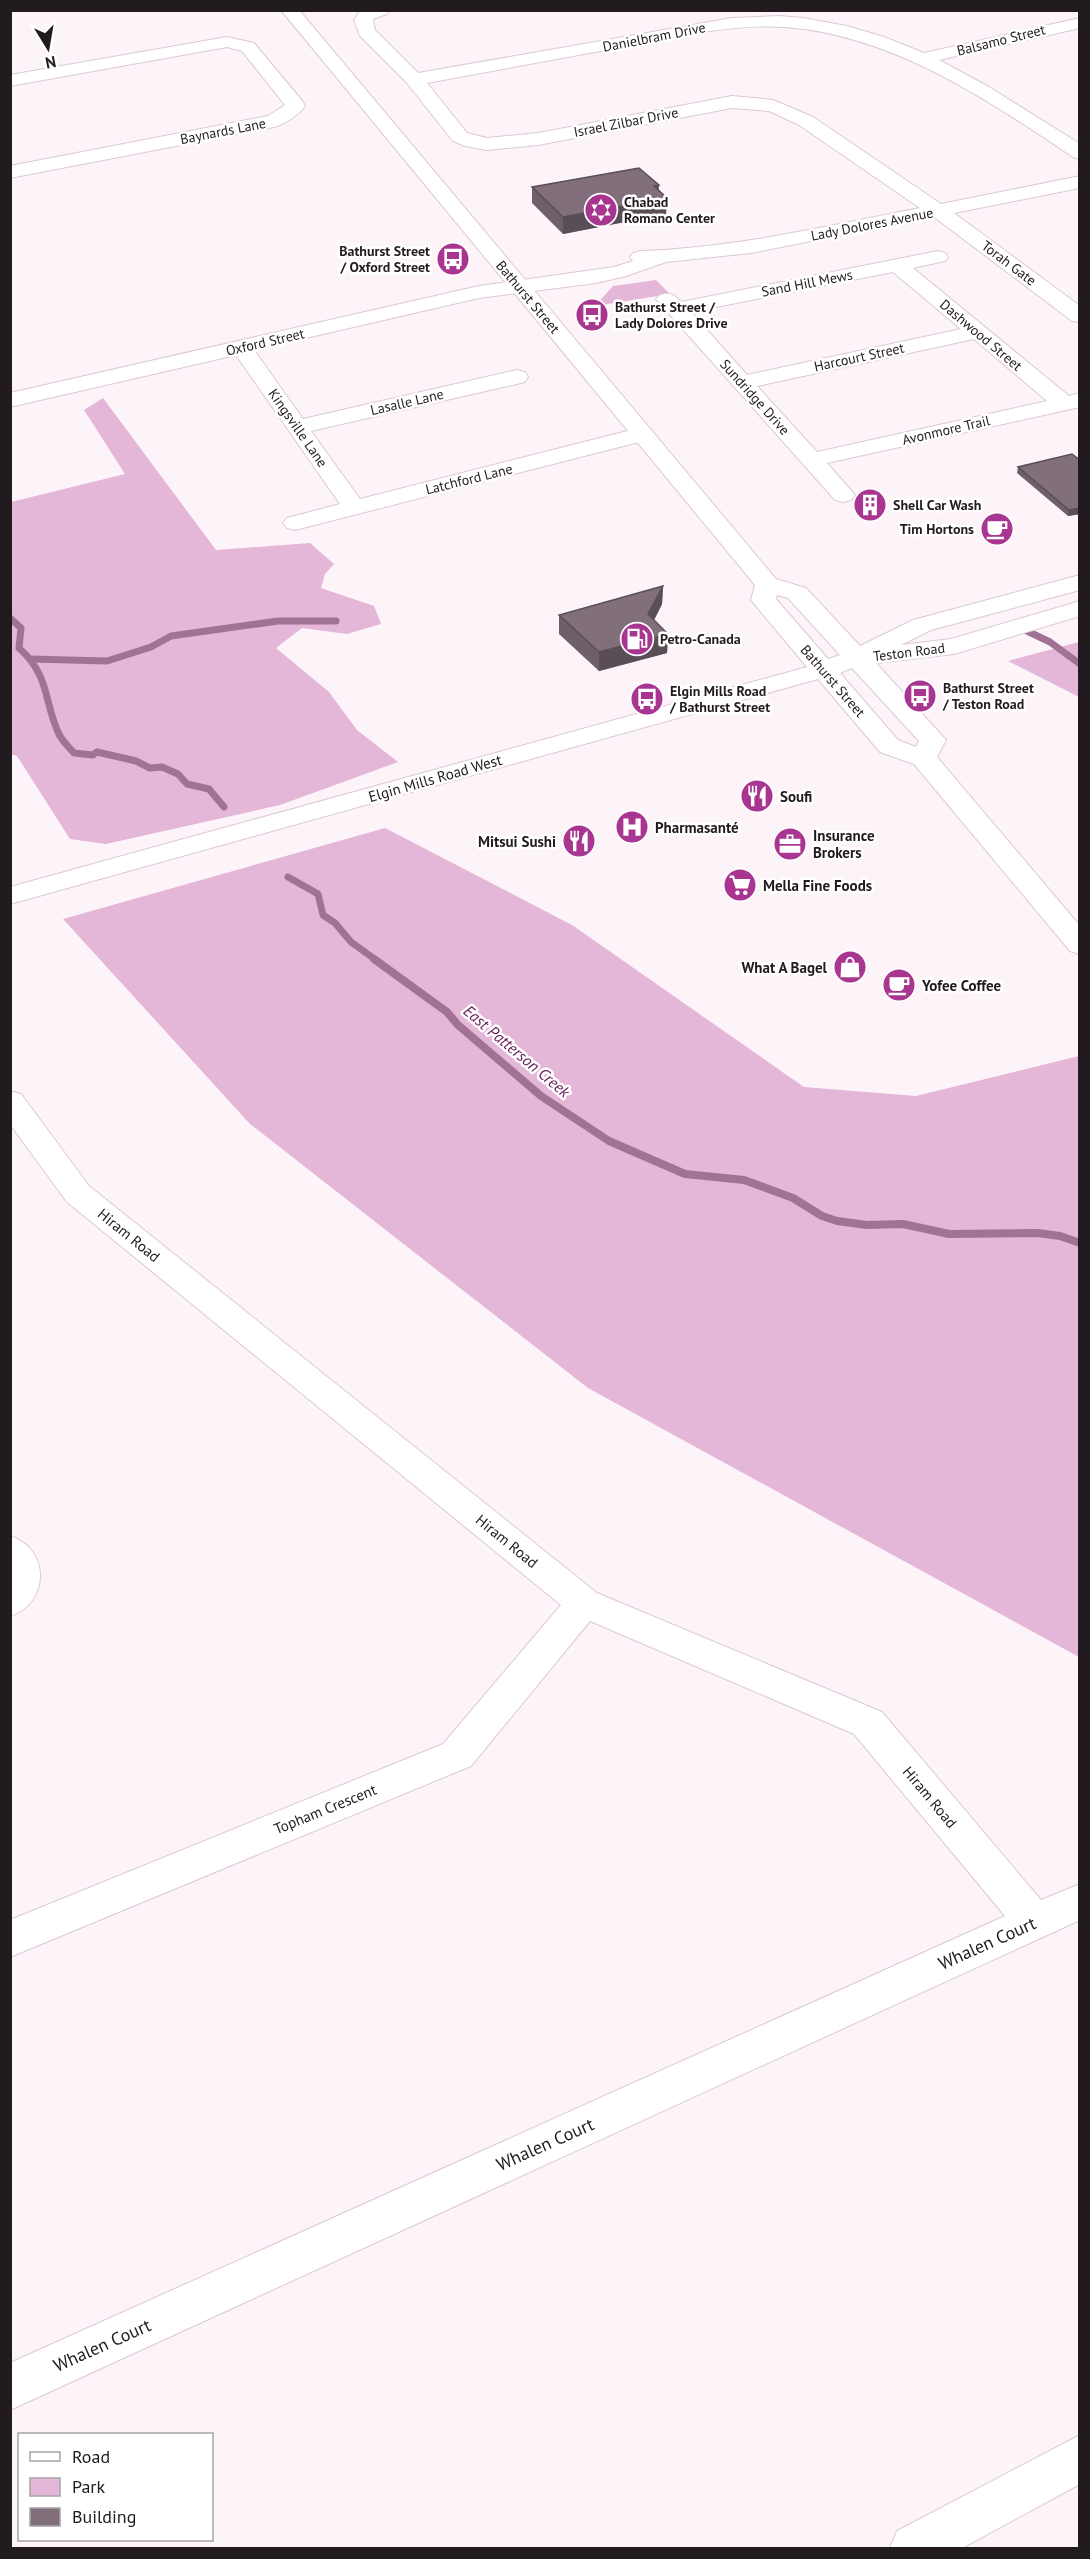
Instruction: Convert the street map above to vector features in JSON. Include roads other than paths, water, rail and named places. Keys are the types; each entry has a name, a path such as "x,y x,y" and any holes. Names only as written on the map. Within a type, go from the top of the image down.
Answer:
{"street":[{"name":"Bathurst Street","path":"288,10 767,584 763,600 889,746 923,758"},
{"name":"Israel Zilbar Drive","path":"381,10 366,15 363,20 366,32 414,79 460,137 472,142 487,144 538,139 732,102 773,106 806,122 938,211"},
{"path":"1034,16 1053,28"},
{"name":"Danielbram Drive","path":"414,79 498,67 719,24 779,21 822,26 853,33 922,59 979,87 1080,153"},
{"name":"Balsamo Street","path":"922,59 1080,23"},
{"name":"Baynards Lane","path":"10,81 227,42 248,47 296,106 274,121 10,172"},
{"name":"Lady Dolores Avenue","path":"519,285 561,282 639,268 662,257 754,246 1080,182"},
{"name":"Torah Gate","path":"938,211 1080,316"},
{"path":"754,246 796,285"},
{"name":"Sand Hill Mews","path":"671,304 796,285 938,257"},
{"name":"Dashwood Street","path":"898,266 977,332 1072,402"},
{"name":"Oxford Street","path":"10,400 474,293 519,285"},
{"name":"Sundridge Drive","path":"671,304 843,495"},
{"name":"Harcourt Street","path":"742,383 977,332"},
{"name":"Kingsville Lane","path":"242,348 354,508"},
{"name":"Lasalle Lane","path":"297,427 517,377"},
{"name":"Avonmore Trail","path":"812,460 1072,402"},
{"name":"Latchford Lane","path":"295,523 642,435"},
{"name":"Teston Road","path":"859,657 922,625 1080,582"},
{"path":"767,584 797,592 933,740 923,758 1080,945"},
{"name":"Teston Road","path":"859,657 954,646 1080,608"},
{"name":"Elgin Mills Road West","path":"10,896 823,670 859,657"},
{"name":"Hiram Road","path":"16,1117 78,1194 584,1603 868,1723 1034,1921"},
{"path":"10,1550 18,1555 23,1566 24,1578 20,1591 10,1602"},
{"name":"Topham Crescent","path":"10,1939 457,1755 584,1603"},
{"name":"Whalen Court","path":"10,2387 1080,1901"},
{"path":"914,2548 1080,2458"}],"waterway":[{"name":"East Patterson Creek","path":"10,618 21,628 19,648 42,679 59,734 74,753 93,755 97,752 136,761 150,768 162,767 178,774 187,784 209,789 224,807"},
{"path":"31,659 107,661 151,647 171,636 278,621 336,621"},
{"path":"1027,631 1050,642 1080,664"},
{"name":"East Patterson Creek","path":"288,877 318,894 323,915 335,923 351,942 376,960"},
{"name":"East Patterson Creek","path":"374,959 447,1012 458,1025 541,1096 609,1141 685,1174 744,1180 793,1198 822,1216 837,1221 867,1225 903,1224 949,1234 1038,1233 1060,1236 1080,1243"}],"place":[{"name":"Chabad Romano Center","path":"601,210"},
{"name":"Bathurst Street / Oxford Street","path":"453,259"},
{"name":"Bathurst Street / Lady Dolores Drive","path":"592,315"},
{"name":"Shell Car Wash","path":"870,505"},
{"name":"Tim Hortons","path":"997,529"},
{"name":"Petro-Canada","path":"637,639"},
{"name":"Bathurst Street / Teston Road","path":"920,696"},
{"name":"Elgin Mills Road / Bathurst Street","path":"647,699"},
{"name":"Soufi","path":"757,796"},
{"name":"Pharmasanté","path":"632,827"},
{"name":"Mitsui Sushi","path":"579,841"},
{"name":"Insurance Brokers","path":"790,844"},
{"name":"Mella Fine Foods","path":"740,885"},
{"name":"What A Bagel","path":"850,967"},
{"name":"Yofee Coffee","path":"899,985"}]}
